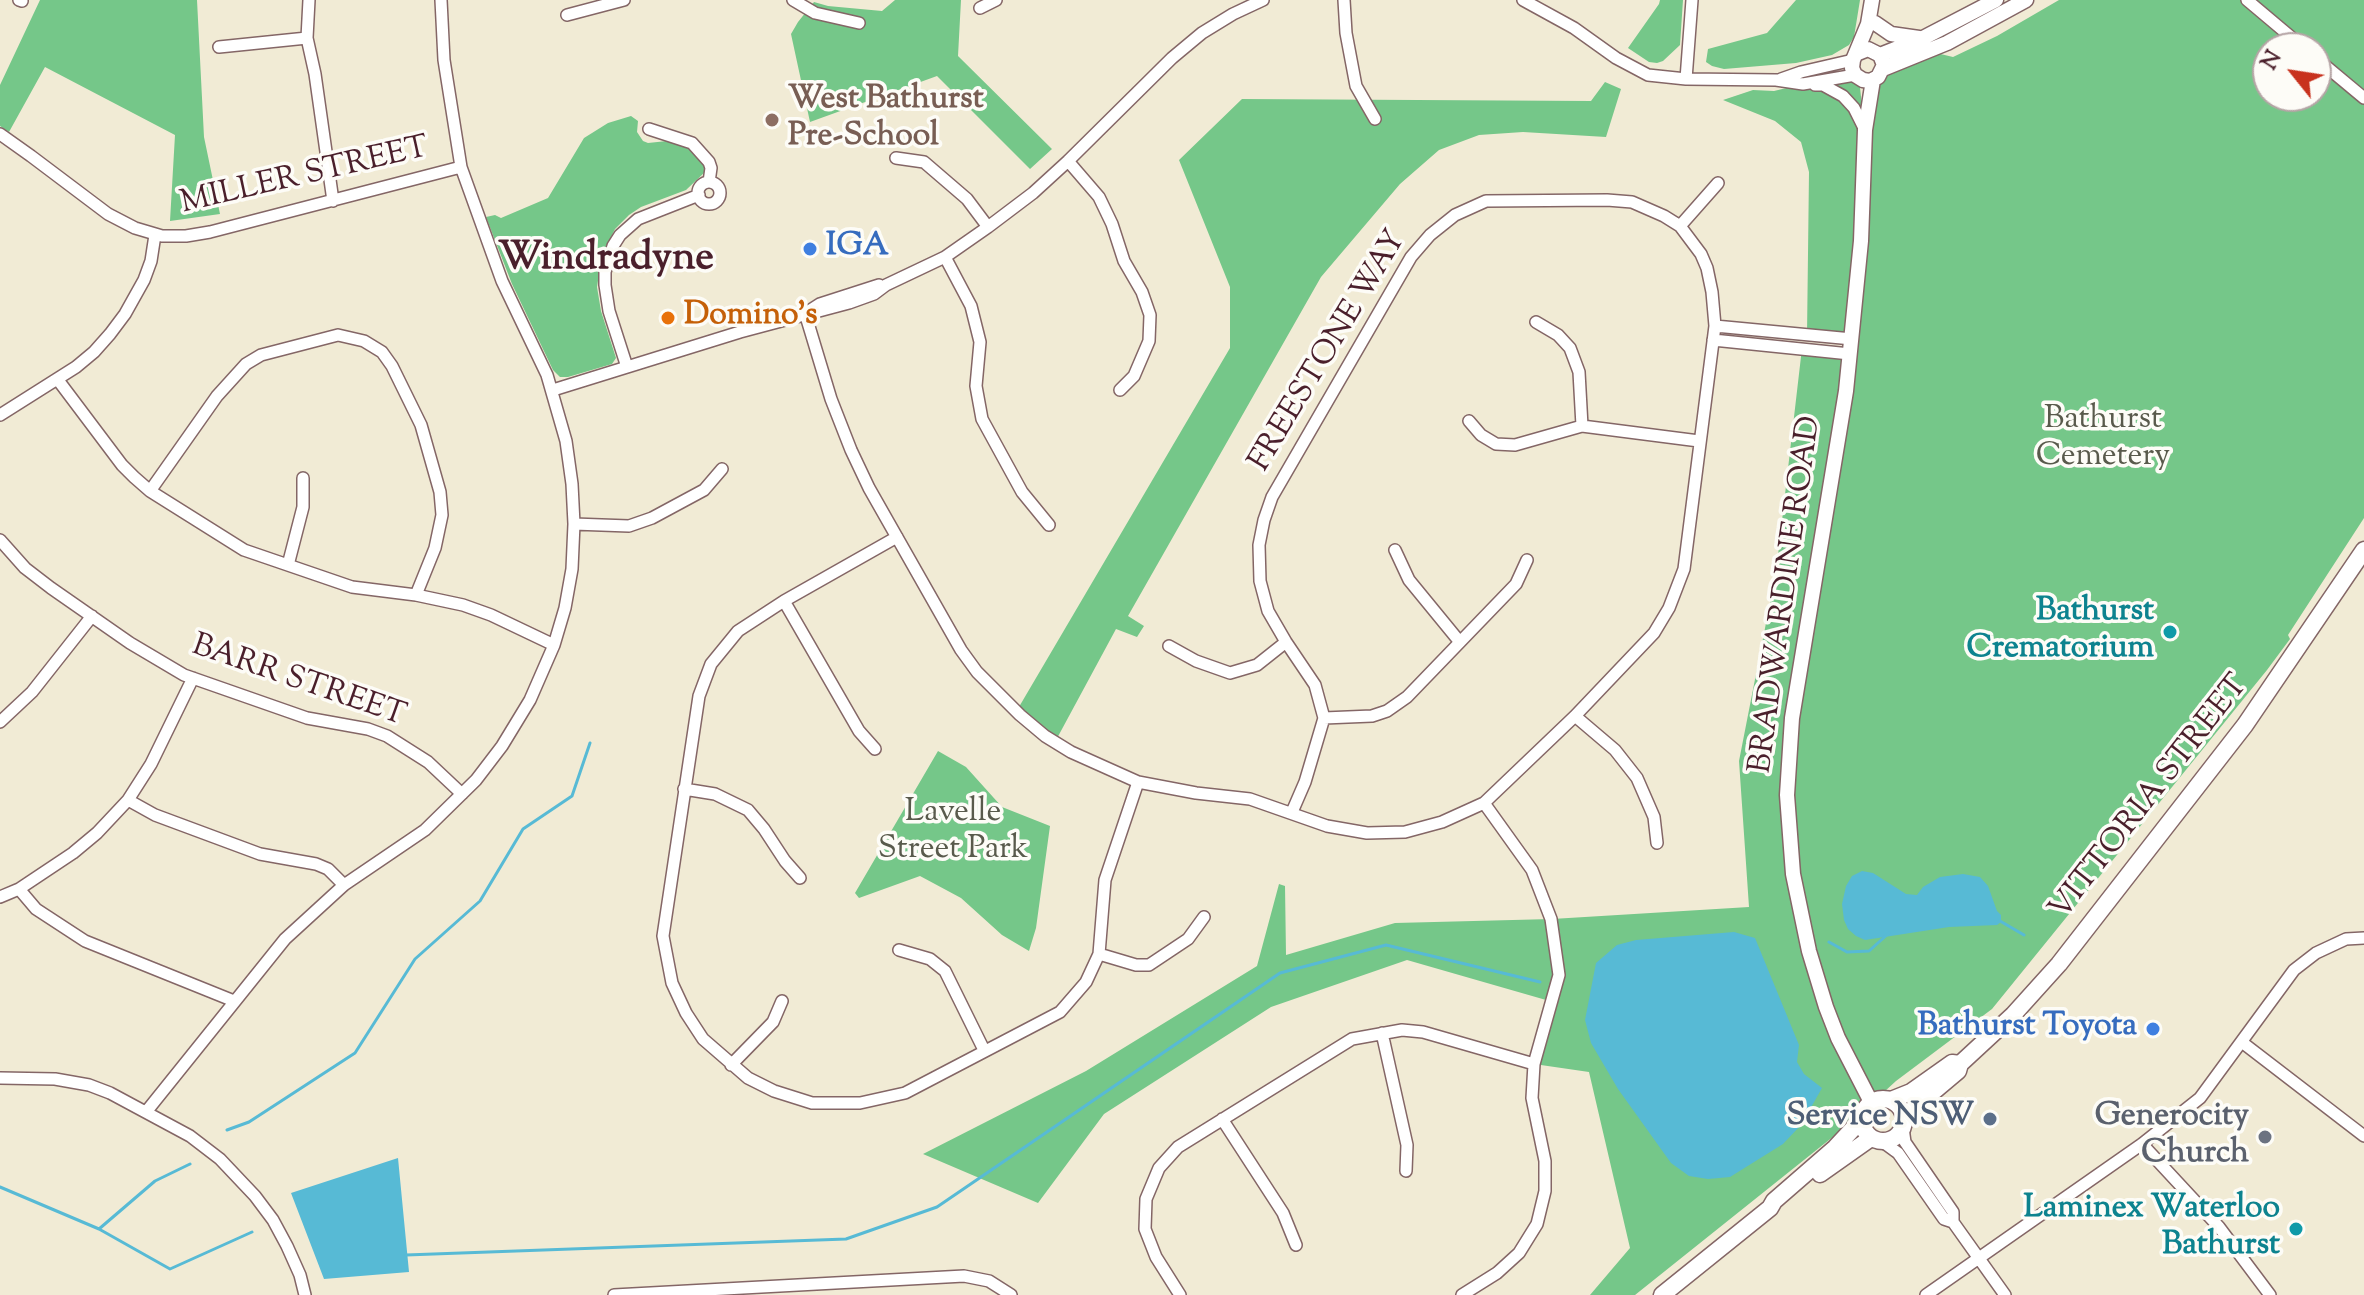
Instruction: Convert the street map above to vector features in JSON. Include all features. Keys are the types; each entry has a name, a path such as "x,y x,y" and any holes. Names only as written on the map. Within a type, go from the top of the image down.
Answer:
{"highway":[{"name":"VITTORIA STREET","path":"1903,1124 1914,1108 1958,1071 1960,1064 2013,1015 2059,964 2245,725 2364,550"},
{"name":"VITTORIA STREET","path":"1891,1100 1911,1092 1952,1063 1960,1064"},
{"path":"1662,1295 1770,1208 1782,1204 1841,1158 1877,1140 1895,1138 1903,1124 1901,1109 1891,1100 1871,1102 1861,1120 1835,1148 1774,1201 1770,1208"},
{"path":"1861,1120 1862,1128 1877,1140"}],"main road":[{"path":"1867,65 1996,0"},
{"path":"1867,65 1947,43 2026,0"},
{"name":"BRADWARDINE ROAD","path":"1867,65 1875,23 1872,4"},
{"name":"BRADWARDINE ROAD","path":"1871,1102 1838,1038 1809,951 1793,874 1787,795 1792,718 1851,347 1861,241 1872,4"},
{"path":"1875,23 1900,37 1923,38"}],"street":[{"path":"309,0 307,38 333,201"},
{"path":"146,1112 285,939 344,885 425,830 489,764 516,725 535,689 554,645 565,608 572,569 574,524 566,441 553,390 502,281 461,167 444,60 441,0"},
{"path":"567,15 624,0"},
{"path":"793,0 815,13 859,23"},
{"path":"980,8 996,0"},
{"path":"553,390 805,313 821,312 849,303 874,294 886,285 945,257 1033,193 1172,58 1202,33 1263,0"},
{"path":"1344,0 1346,33 1356,86 1375,119"},
{"path":"1523,0 1648,75 1823,85 1843,96 1854,108 1865,130"},
{"path":"1686,79 1692,0"},
{"path":"2247,0 2285,32"},
{"path":"219,47 307,38"},
{"path":"1776,80 1801,72 1867,65"},
{"path":"1803,84 1867,65"},
{"path":"2332,71 2364,98"},
{"path":"649,129 692,143 709,162 709,182"},
{"name":"MILLER STREET","path":"0,134 108,214 125,224 170,237 196,235 461,167"},
{"path":"896,158 924,162 967,199 988,227"},
{"path":"1068,161 1099,197 1124,261 1142,292 1150,315 1149,341 1134,376 1120,390"},
{"path":"709,182 718,187 720,193 717,199 708,203 702,201 699,195 701,186 709,182"},
{"path":"1680,226 1718,183"},
{"path":"627,367 609,311 605,285 605,272 613,246 638,219 699,195"},
{"name":"FREESTONE WAY","path":"805,313 831,399 851,450 961,650 1006,702 1045,736 1071,752 1138,782 1250,799 1327,826 1367,833 1405,832 1442,822 1484,803 1575,716 1654,633 1669,608 1684,569 1715,326 1707,268 1701,254 1680,226 1632,202 1486,201 1455,215 1430,235 1411,257 1272,497 1259,545 1260,581 1268,611 1315,685 1324,718"},
{"path":"0,415 58,380 94,352 125,314 144,280 155,235"},
{"path":"945,257 971,306 980,342 976,386 982,419 1022,492 1049,525"},
{"path":"1536,322 1558,335 1570,348 1579,372 1582,426"},
{"path":"1715,326 1851,347"},
{"path":"150,491 217,396 246,364 261,355 338,335 364,341 382,352 392,366 421,425 440,492 442,515 435,548 416,595"},
{"path":"1713,340 1851,347"},
{"path":"58,380 122,465 150,491 233,544 352,587 416,595 477,610 554,645"},
{"path":"1469,421 1481,435 1496,444 1515,445 1582,426 1699,441"},
{"path":"574,524 629,526 652,518 704,490 722,469"},
{"path":"288,565 303,507 303,478"},
{"path":"897,537 784,601 738,631 711,664 699,696 663,936 672,983 703,1039 748,1078 774,1091 812,1103 860,1103 905,1093 1060,1012 1086,982 1099,954 1105,880 1138,782"},
{"name":"BARR STREET","path":"0,540 25,568 161,662 193,678 307,718 368,729 387,736 428,762 462,794"},
{"path":"1395,550 1409,580 1459,641"},
{"path":"1292,812 1305,782 1324,718 1372,716 1387,711 1407,697 1516,584 1527,560"},
{"path":"784,601 859,731 875,749"},
{"path":"0,722 32,692 92,616"},
{"path":"1169,646 1196,661 1230,673 1257,665 1286,642"},
{"path":"0,897 19,889 73,853 128,800 164,739 193,678"},
{"path":"1575,716 1615,750 1637,778 1654,817 1657,843"},
{"path":"684,789 715,794 748,810 800,878"},
{"path":"128,800 170,822 260,854 316,864 328,869 344,885"},
{"path":"1462,1295 1497,1273 1519,1253 1537,1224 1545,1191 1545,1161 1532,1098 1534,1064 1559,975 1551,919 1532,870 1484,803"},
{"path":"19,889 36,909 85,941 234,1001"},
{"path":"1099,954 1136,965 1149,965 1188,939 1204,917"},
{"path":"1926,1295 2142,1144 2200,1098 2294,970 2316,953 2346,939 2364,938"},
{"path":"899,950 930,959 945,971 984,1050"},
{"path":"731,1065 773,1022 782,1001"},
{"path":"1180,1295 1156,1257 1145,1229 1146,1199 1159,1168 1178,1147 1352,1039 1402,1030 1423,1032 1534,1064"},
{"path":"1382,1033 1407,1145 1406,1171"},
{"path":"2243,1043 2364,1136"},
{"path":"0,1078 73,1080 110,1093 190,1136 240,1177 273,1220 300,1275 305,1295"},
{"path":"1222,1119 1283,1213 1296,1245"},
{"path":"1903,1124 1905,1142 1953,1212 1953,1222 2005,1295"},
{"path":"1877,1140 1898,1153 1944,1219 1953,1222"},
{"path":"2142,1144 2219,1227 2270,1295"},
{"path":"614,1295 964,1276 989,1281 1011,1295"}],"green space":[{"path":"40,0 197,0 204,137 220,214 170,221 175,135 45,67 9,132 0,126 0,85"},
{"path":"895,0 961,0 958,56 1052,149 1030,169 937,76 810,122 791,34 798,22 814,2 882,11"},
{"path":"1660,0 1683,0 1680,45 1657,63 1649,62 1628,48"},
{"path":"1796,0 1860,0 1854,37 1849,45 1832,55 1796,63 1724,69 1706,62 1708,49 1767,33"},
{"name":"Bathurst Cemetery","path":"2059,0 2364,0 2364,518 2288,635 2290,639 2267,670 1992,1009 1896,1081 1849,1124 1635,1295 1590,1295 1630,1248 1589,1072 1534,1064 1553,1002 1407,960 1271,1007 1104,1114 1038,1203 923,1154 1086,1071 1257,966 1279,884 1285,886 1286,955 1395,923 1552,919 1749,907 1739,761 1776,572 1802,348 1850,354 1852,340 1807,335 1809,172 1801,142 1775,121 1723,100 1753,90 1774,91 1803,84 1859,78 1864,125 1873,80 1928,51 1953,57"},
{"path":"1605,82 1621,89 1606,137 1523,132 1479,135 1439,150 1400,184 1321,277 1128,616 1144,626 1137,637 1116,629 1055,742 1016,712 1230,348 1230,287 1179,160 1242,99 1591,101"},
{"path":"631,116 638,121 637,132 643,141 667,141 687,146 707,166 705,172 686,190 641,207 615,229 602,256 597,287 616,358 612,364 560,377 553,370 512,284 486,217 495,215 501,218 548,198 584,138 608,123"},
{"name":"Lavelle Street Park","path":"938,751 966,767 1002,807 1050,826 1036,928 1029,951 1002,935 961,898 920,876 859,898 855,893"}],"water":[{"path":"1862,871 1873,873 1906,894 1917,895 1923,887 1940,877 1963,874 1980,877 1988,886 2001,922 1997,925 1949,927 1865,940 1848,929 1842,904 1852,876"},
{"path":"1734,932 1755,938 1799,1045 1797,1062 1804,1074 1822,1088 1801,1125 1783,1144 1730,1177 1708,1179 1689,1176 1671,1163 1618,1089 1591,1043 1585,1020 1596,963 1617,945 1636,940"},
{"path":"398,1158 409,1272 324,1279 291,1193"}],"waterway":[{"path":"227,1130 249,1122 355,1053 415,959 480,901 523,829 572,796 590,743"},
{"path":"2000,921 2024,935"},
{"path":"1829,942 1847,952 1869,951 1889,933"},
{"path":"406,1255 846,1239 937,1207 1280,973 1386,945 1540,982"},
{"path":"99,1229 155,1181 190,1164"},
{"path":"0,1187 99,1229 170,1269 252,1232"}],"place":[{"name":"West Bathurst Pre-School","path":"772,120"},
{"name":"IGA","path":"810,249"},
{"name":"Domino's","path":"668,318"},
{"name":"Bathurst Crematorium","path":"2170,632"},
{"name":"Bathurst Toyota","path":"2153,1029"},
{"name":"Service NSW","path":"1990,1119"},
{"name":"Generocity Church","path":"2265,1137"},
{"name":"Laminex Waterloo Bathurst","path":"2296,1229"}],"district":[{"name":"Windradyne","path":"606,261"}]}
